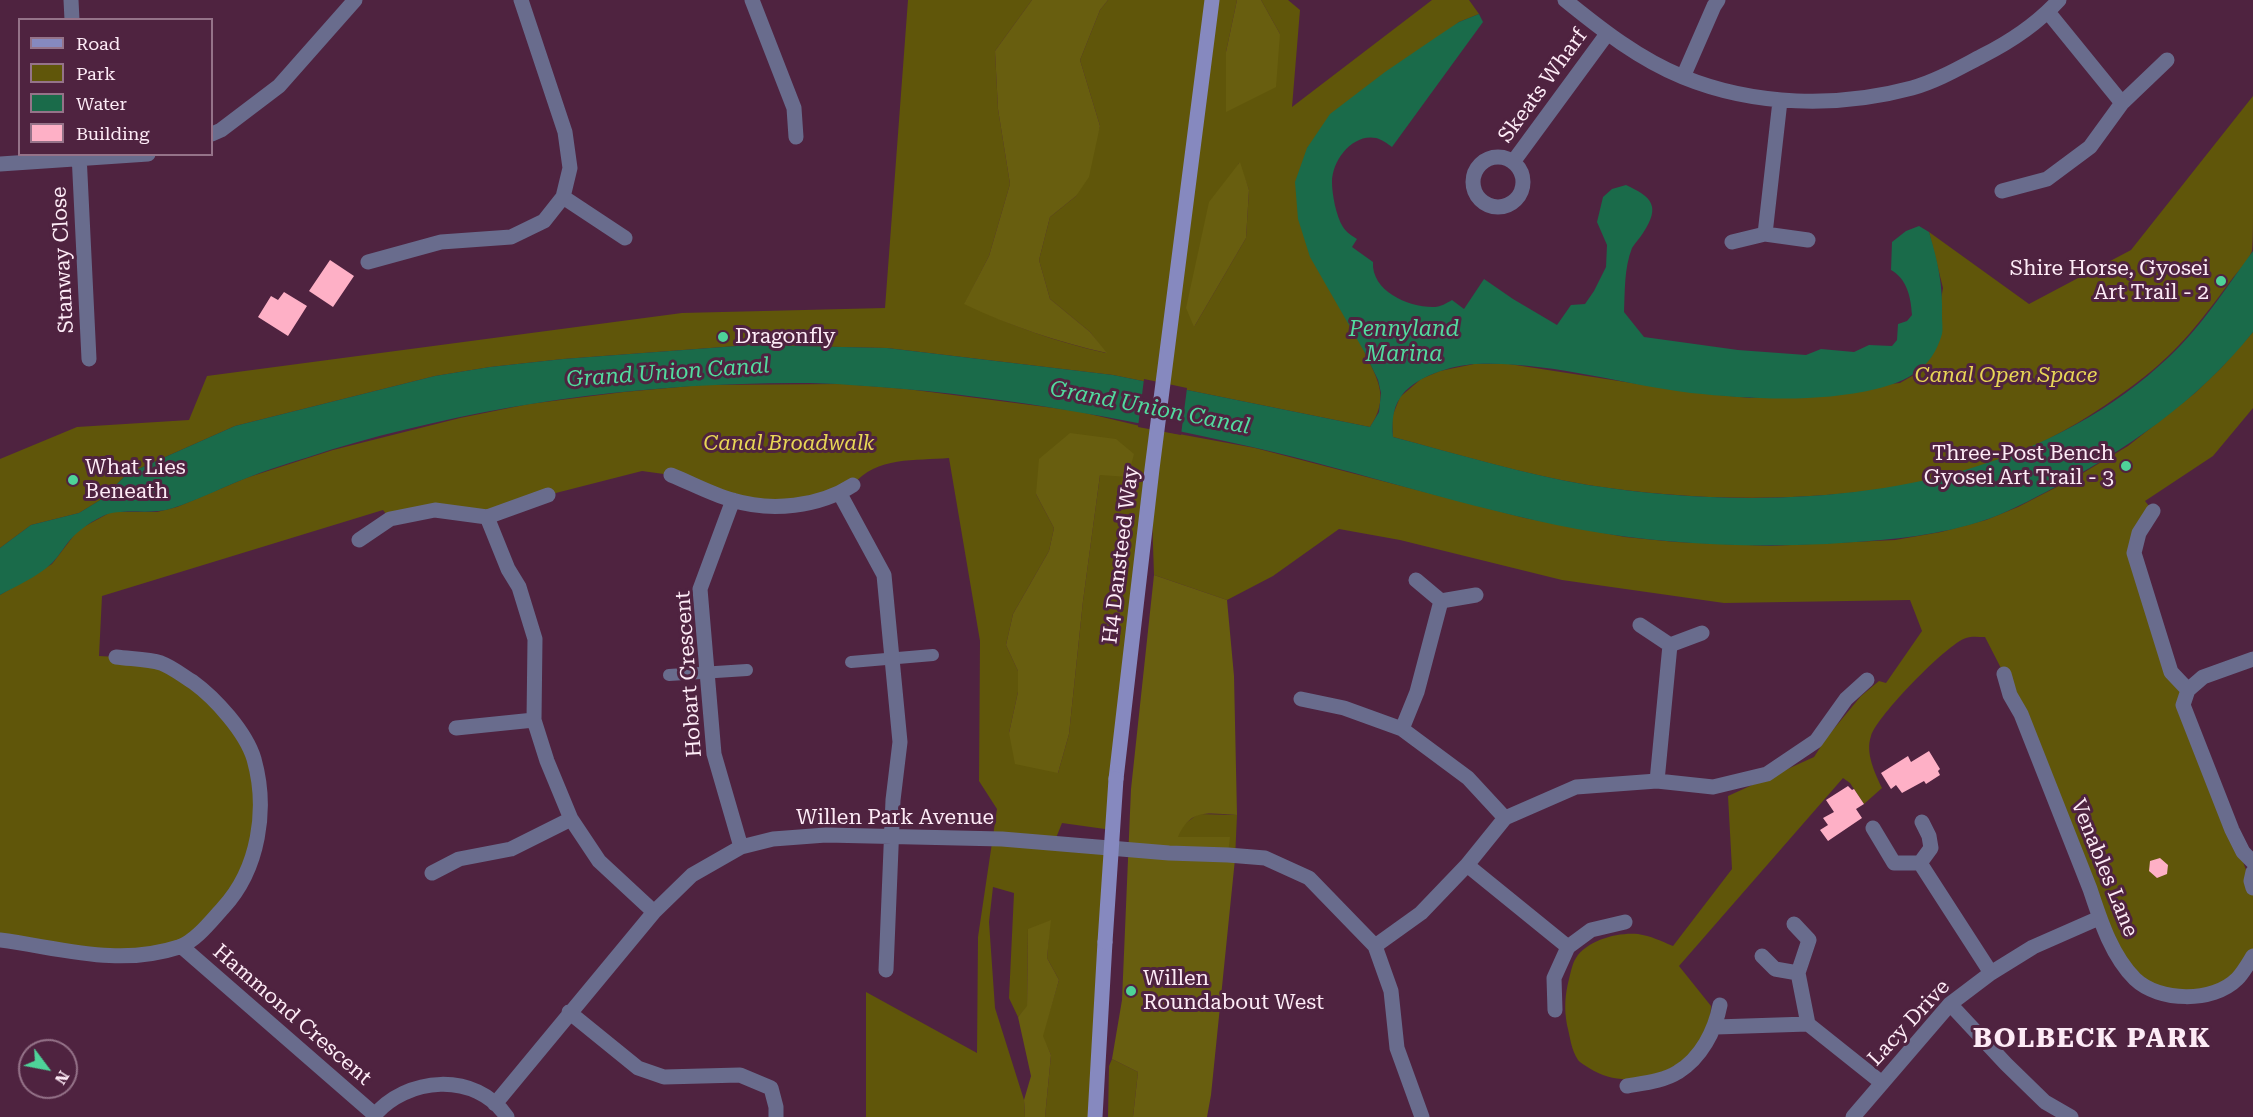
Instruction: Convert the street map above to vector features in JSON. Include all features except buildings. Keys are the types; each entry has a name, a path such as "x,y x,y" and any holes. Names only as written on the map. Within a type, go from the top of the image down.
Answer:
{"street":[{"path":"71,0 72,18"},
{"path":"213,134 279,86 356,0"},
{"path":"368,262 441,242 511,237 544,221 563,197 570,168 565,132 521,0"},
{"path":"752,0 794,108 796,137"},
{"name":"H4 Dansteed Way","path":"1095,1117 1116,779 1151,479 1212,0"},
{"path":"1565,0 1635,53 1683,77 1731,92 1780,101 1842,100 1911,88 1942,77 2001,46 2048,12 2059,0"},
{"path":"1683,77 1714,6 1719,0"},
{"path":"2048,12 2122,103"},
{"name":"Skeats Wharf","path":"1513,162 1607,34"},
{"path":"2002,191 2047,178 2090,147 2122,103 2167,60"},
{"path":"1765,234 1780,101"},
{"path":"0,164 102,156"},
{"name":"Stanway Close","path":"79,157 90,359"},
{"path":"563,197 625,238"},
{"path":"1732,242 1765,234 1808,240"},
{"path":"671,475 733,500 767,506 811,504 840,494 853,485"},
{"path":"840,494 884,575 900,742 893,800 886,970"},
{"path":"359,540 390,519 435,510 487,517 548,495"},
{"name":"Hobart Crescent","path":"733,500 700,589 714,754 741,847"},
{"path":"2153,511 2139,533 2134,553 2171,672 2188,690"},
{"path":"487,517 508,569 519,587 535,639 534,720 547,761 571,819 599,861 654,912"},
{"path":"1416,579 1441,601"},
{"path":"1441,601 1476,594"},
{"path":"1401,729 1417,692 1441,601"},
{"path":"1640,625 1670,645"},
{"path":"1670,645 1702,633"},
{"path":"1657,781 1670,645"},
{"name":"Hammond Crescent","path":"0,940 108,957 131,957 181,946 204,929 229,902 246,874 256,846 262,802 254,758 237,729 208,693 161,663 116,657"},
{"path":"2253,658 2203,677 2188,690 2183,705 2232,830 2243,852 2253,862"},
{"name":"Venables Lane","path":"2004,674 2010,695 2020,714 2090,889 2099,918 2115,952 2136,980 2161,993 2190,997 2217,993 2237,979 2253,957"},
{"path":"1422,1117 1397,1048 1391,990 1375,946 1421,913 1467,865 1505,818 1576,787 1657,781 1713,787 1767,774 1816,741 1846,699 1867,680"},
{"path":"1301,699 1344,708 1401,729 1468,778 1505,818"},
{"path":"456,728 534,720"},
{"path":"432,873 459,859 511,849 571,819"},
{"path":"1920,863 1931,848 1929,836 1922,822"},
{"path":"1873,828 1894,863 1920,863"},
{"name":"Willen Park Avenue","path":"495,1104 654,912 692,875 741,847 773,839 826,835 1002,839 1169,853 1265,858 1309,878 1375,946"},
{"path":"1920,863 1990,973"},
{"path":"1467,865 1568,947"},
{"path":"2253,872 2251,881 2253,888"},
{"name":"Lacy Drive","path":"1853,1117 1950,1004 1990,973 2033,947 2099,918"},
{"path":"1555,1010 1554,978 1568,947 1591,930 1625,922"},
{"path":"1794,924 1809,940 1798,973 1808,1024 1882,1083"},
{"name":"Hammond Crescent","path":"181,946 374,1116"},
{"path":"1762,956 1775,969 1798,973"},
{"path":"1950,1004 2045,1102 2072,1117"},
{"path":"1628,1086 1651,1082 1678,1072 1697,1055 1716,1027 1720,1005"},
{"path":"569,1012 638,1068 664,1077 740,1075 771,1088 776,1117"},
{"path":"1716,1027 1808,1024"},
{"path":"374,1116 399,1094 429,1084 447,1084 465,1087 484,1095 507,1117"}],"lane":[{"path":"851,662 933,655"},
{"path":"669,675 747,670"}],"green space":[{"path":"908,0 1032,0 995,51 998,109 1010,184 989,256 965,303 1034,332 1106,353 1090,332 1050,299 1039,260 1050,217 1076,196 1100,126 1080,60 1100,10 1108,0 1237,0 1226,52 1280,34 1261,0 1288,0 1300,10 1292,107 1432,0 1469,0 1479,14 1459,22 1307,148 1365,353 1380,390 1379,407 1370,427 1113,375 887,348 750,345 563,359 435,376 235,426 127,474 102,499 79,513 31,525 0,548 0,459 77,427 189,420 207,376 682,313 885,308","holes":["1239,163 1249,190 1246,238 1194,327"]},
{"name":"Canal Open Space","path":"2253,96 2253,237 2252,251 2248,259 2184,339 2146,376 2078,423 2021,452 1973,469 1920,482 1865,491 1750,498 1639,492 1588,485 1514,469 1393,437 1392,417 1400,397 1421,379 1440,371 1474,364 1509,364 1690,392 1750,398 1900,383 1919,372 1931,357 1943,288 1929,232 2029,304 2131,250"},
{"name":"Canal Broadwalk","path":"2253,332 2253,408 2213,456 2145,501 2153,511 2134,553 2162,643 2188,690 2183,705 2253,888 2253,957 2217,993 2161,993 2115,952 2004,674 1985,637 1970,637 1957,643 1929,666 1876,726 1871,736 1869,749 1876,776 1882,788 1864,804 1850,783 1843,778 1679,966 1711,1006 1707,1026 1692,1052 1667,1070 1647,1077 1618,1079 1598,1073 1578,1060 1572,1047 1567,1025 1566,996 1576,958 1595,942 1621,934 1643,935 1673,946 1732,869 1728,796 1814,757 1827,737 1861,696 1879,681 1886,683 1922,631 1910,600 1724,603 1562,580 1400,540 1339,529 1273,576 1227,600 1154,575 1151,485 1112,830 1062,823 1054,843 1111,849 1095,1117 1045,1117 1051,1055 1042,1036 1059,980 1047,958 1050,921 1028,930 1027,1007 1018,1017 1009,998 1014,893 993,887 989,922 995,1008 1024,1100 1025,1117 866,1117 866,992 977,1053 978,937 997,809 979,781 980,641 949,458 910,460 885,465 873,469 853,485 767,506 671,475 642,471 548,495 487,517 435,510 390,519 383,510 102,596 99,656 116,657 185,677 242,736 262,802 246,874 181,946 131,957 0,940 0,595 52,564 78,530 111,512 157,512 177,507 246,478 333,450 460,418 529,404 701,385 844,384 907,389 1077,411 1157,430 1255,448 1525,518 1625,537 1676,542 1770,546 1895,540 1941,532 1986,520 2018,507 2078,476 2128,446 2195,393","holes":["1134,454 1100,475 1083,601 1069,734 1058,773 1009,733 1018,692 1018,671 1006,645 1013,614 1049,551 1054,528 1036,494"]},
{"path":"1198,814 1237,815 1235,859 1228,855 1229,837 1177,837 1183,825"},
{"path":"1112,1059 1138,1072 1133,1117 1108,1117 1109,1066"}],"shaded area":[{"path":"1032,0 1108,0 1100,10 1080,60 1100,126 1089,177 1076,196 1050,217 1039,260 1050,299 1090,332 1107,353 1034,333 964,304 989,256 1010,184 998,109 995,51"},
{"path":"1237,0 1261,0 1280,34 1276,87 1226,112 1226,52"},
{"path":"1240,162 1249,190 1246,238 1194,327 1186,308 1209,202"},
{"path":"1070,433 1116,439 1134,454 1128,477 1100,475 1083,601 1069,734 1058,773 1015,764 1009,733 1018,692 1018,671 1006,645 1013,614 1049,551 1054,528 1036,494 1039,459"},
{"path":"1154,575 1227,600 1234,676 1237,815 1202,814 1189,821 1178,837 1230,837 1228,855 1235,859 1207,1117 1133,1117 1138,1072 1112,1059 1122,1000 1131,789"},
{"path":"1051,920 1047,958 1059,980 1043,1036 1051,1055 1045,1117 1025,1117 1024,1100 1031,1076 1018,1017 1027,1006 1028,929"}],"water":[{"path":"1479,14 1483,22 1392,147 1376,138 1359,140 1345,150 1333,174 1333,193 1338,217 1344,229 1357,239 1352,247 1373,262 1378,281 1394,296 1425,307 1439,306 1452,300 1464,309 1484,279 1557,325 1571,305 1585,304 1606,267 1607,245 1597,222 1603,197 1612,189 1626,185 1648,198 1652,209 1649,224 1632,248 1625,280 1624,312 1644,337 1738,350 1806,355 1821,349 1854,352 1869,345 1892,346 1897,340 1898,324 1907,321 1912,315 1907,289 1901,278 1891,270 1892,242 1906,231 1919,226 1929,232 1937,264 1942,294 1942,334 1938,346 1925,365 1898,382 1854,393 1807,398 1760,398 1691,393 1530,366 1476,364 1456,367 1423,378 1406,391 1397,403 1394,412 1393,437 1515,469 1588,485 1665,494 1745,498 1825,495 1904,484 1980,465 2053,437 2120,397 2180,346 2253,251 2253,332 2232,357 2184,402 2104,460 1989,519 1934,533 1899,538 1827,544 1765,545 1702,544 1608,534 1495,511 1252,447 1102,416 1002,400 901,389 823,383 742,384 638,390 534,404 431,423 330,450 250,477 173,508 119,512 103,516 78,532 45,569 0,595 0,548 31,525 79,513 102,499 127,474 235,426 435,376 490,367 563,359 750,345 887,348 1113,375 1370,427 1379,412 1381,393 1378,380 1310,257 1298,219 1295,182 1307,148 1330,114 1435,38 1459,22"}],"pier":[{"path":"1144,379 1187,388 1181,435 1138,427"}],"place":[{"name":"Shire Horse, Gyosei Art Trail - 2","path":"2221,281"},
{"name":"Dragonfly","path":"723,337"},
{"name":"Three-Post Bench Gyosei Art Trail - 3","path":"2126,466"},
{"name":"What Lies Beneath","path":"73,480"},
{"name":"Willen Roundabout West","path":"1131,991"}],"district":[{"name":"BOLBECK PARK","path":"2092,1039"}],"water label":[{"name":"Pennyland Marina","path":"1404,342"},
{"name":"Grand Union Canal","path":"668,373"},
{"name":"Grand Union Canal","path":"1150,408"}]}
